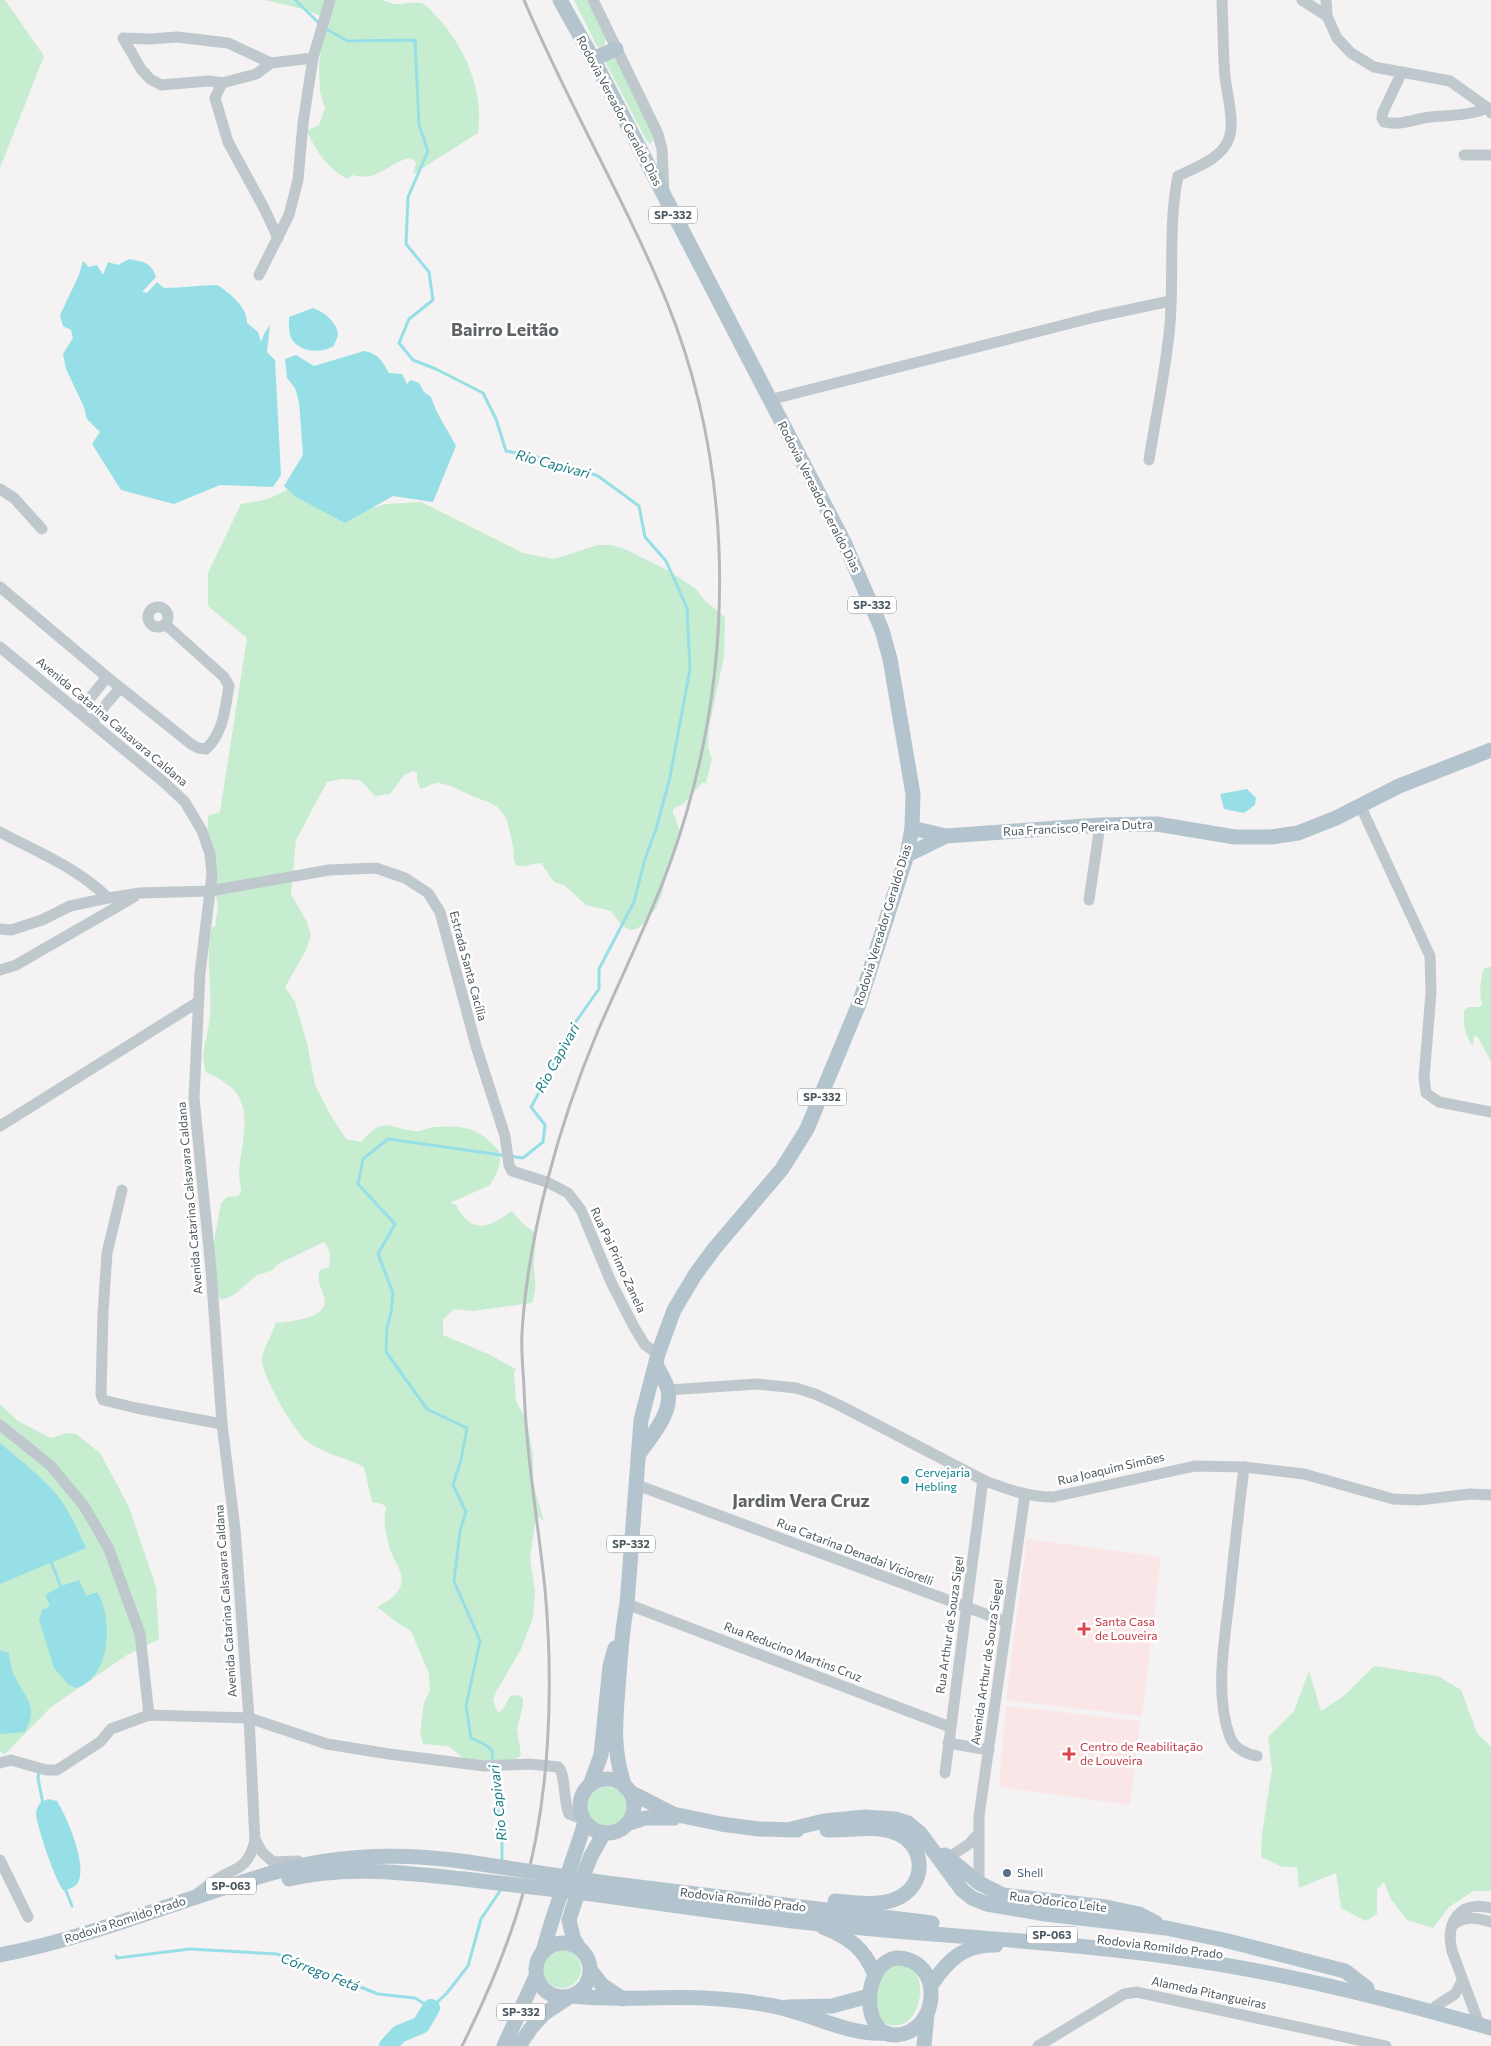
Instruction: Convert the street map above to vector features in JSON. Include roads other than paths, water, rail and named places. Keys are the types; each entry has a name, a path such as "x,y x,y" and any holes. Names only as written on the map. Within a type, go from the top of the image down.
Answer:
{"main road":[{"name":"Rodovia Vereador Geraldo Dias","path":"560,0 593,59 845,544 882,630 890,658 910,776 913,806 912,828 907,856 859,1004 807,1129 782,1169 714,1249 684,1292 674,1310 657,1359 641,1420 627,1604 621,1633 610,1663 601,1755 590,1785"},
{"path":"593,59 616,49"},
{"name":"Rua Francisco Pereira Dutra","path":"912,828 946,836 1100,825 1157,824 1235,837 1271,837 1298,832 1336,818 1433,771 1491,750"},
{"name":"Rua Francisco Pereira Dutra","path":"907,856 946,836"},
{"path":"639,1454 658,1427 667,1408 668,1390 657,1359"},
{"path":"648,1392 656,1389 668,1390"},
{"path":"641,1420 658,1427"},
{"name":"Rodovia Vereador Geraldo Dias","path":"621,1633 615,1741 618,1767 628,1790"},
{"path":"590,1785 608,1780 618,1782 664,1811 691,1818 750,1828 787,1830 864,1828 892,1832 908,1840 919,1855 919,1869 911,1888 901,1897 876,1903 828,1901 812,1915 866,1954 875,1976"},
{"name":"SP-332","path":"504,2046 536,1976 537,1963 543,1952 549,1928 577,1853 584,1821 580,1811 580,1801 590,1785"},
{"name":"SP-332","path":"627,1824 634,1809 628,1790"},
{"path":"787,1830 824,1821 865,1817 895,1818 908,1823 920,1833 962,1890 972,1898 987,1904 1045,1914 1166,1928 1224,1940 1344,1971 1367,1988"},
{"path":"584,1821 590,1828 604,1833 621,1830 627,1824 645,1818 691,1818"},
{"path":"604,1833 591,1856 569,1920 573,1937 579,1948 588,1958 591,1971 602,1986 623,1999"},
{"name":"Rua Odorico Leite","path":"932,1848 949,1857 979,1883 1003,1896 1106,1907 1139,1914 1166,1928"},
{"name":"Rodovia Romildo Prado","path":"0,1955 69,1938 271,1873 320,1862 362,1857 465,1862 603,1889"},
{"name":"Rodovia Romildo Prado","path":"0,1964 48,1954 230,1896 300,1876 341,1871 372,1870 603,1889 1200,1961 1281,1975 1394,2001 1491,2028"},
{"name":"Rodovia Romildo Prado","path":"812,1915 959,1926 1202,1951 1281,1965 1484,2020"},
{"path":"543,1952 551,1946 560,1943 570,1944 579,1948"},
{"path":"0,1945 22,1950"},
{"path":"931,1985 951,1960 965,1951 976,1947 992,1945 1095,1947"},
{"path":"895,2038 879,2028 874,2021 869,2008 869,1996 879,1967 886,1960 905,1958 922,1968 928,1975 931,1985 924,2046"},
{"name":"SP-332","path":"519,2046 531,2028 545,2013 586,1986 591,1971"},
{"name":"SP-332","path":"536,1976 541,1986 548,1993 558,1997 571,1996"},
{"path":"571,1996 623,1999 702,1998 777,2007 832,2006 869,1996"},
{"path":"777,2007 841,2027 895,2038 914,2029 927,2014"}],"street":[{"path":"593,0 658,134 662,149 664,198"},
{"path":"1149,460 1170,324 1174,194 1178,176 1204,164 1221,151 1230,138 1231,122 1225,76 1222,0"},
{"path":"1302,0 1327,16"},
{"path":"1326,0 1327,16 1337,38 1351,53 1374,66 1450,81 1490,111"},
{"path":"259,275 289,215 298,180 303,123 313,58 329,2"},
{"path":"271,63 228,43 177,37 123,38 150,79 162,85 209,81 222,83 256,74 271,63 313,58"},
{"path":"1402,72 1383,112 1382,118 1384,122 1393,124 1413,122 1428,118 1490,111"},
{"path":"222,83 214,98 228,142 278,238"},
{"path":"1464,155 1491,155"},
{"path":"770,400 1095,317 1170,301"},
{"path":"0,489 14,498 42,529"},
{"path":"0,587 107,678 198,748 206,749 215,740 221,726 229,686 227,680 165,624"},
{"name":"Avenida Catarina Calsavara Caldana","path":"0,647 166,784 185,802 202,831 210,854 212,875 200,973 194,1098 211,1270 222,1424 235,1528 249,1718 255,1839"},
{"path":"79,712 107,678"},
{"path":"91,722 120,688"},
{"path":"1360,805 1430,956 1431,993 1424,1078 1426,1092 1439,1102 1491,1112"},
{"path":"1089,900 1100,825"},
{"path":"0,832 76,872 96,886 108,898"},
{"name":"Estrada Santa Cacília","path":"0,929 11,930 42,920 70,906 140,893 210,891 330,870 376,868 405,878 428,893 440,912 476,1046 506,1136 509,1164 515,1173 547,1182"},
{"path":"0,970 16,965 140,893"},
{"path":"0,1126 198,1002"},
{"name":"Rua Pai Primo Zanela","path":"547,1182 568,1193 581,1210 611,1282 634,1327 645,1345 657,1359"},
{"path":"122,1190 107,1253 102,1313 101,1395 103,1400 222,1424"},
{"name":"Rua Joaquim Simões","path":"668,1390 757,1384 803,1390 838,1404 983,1480 1025,1494 1053,1497 1174,1469 1195,1466 1244,1467 1304,1474 1393,1499 1419,1500 1470,1494 1491,1495"},
{"path":"0,1425 50,1465 84,1506 109,1548 140,1634 149,1715"},
{"path":"1244,1467 1224,1639 1222,1690 1230,1739 1248,1755 1257,1756"},
{"name":"Rua Arthur de Souza Sigel","path":"945,1773 983,1480"},
{"name":"Rua Catarina Denadai Viciorelli","path":"637,1486 966,1609 1007,1622"},
{"name":"Avenida Arthur de Souza Siegel","path":"979,1883 979,1816 1025,1494"},
{"name":"Rua Reducino Martins Cruz","path":"627,1604 950,1727"},
{"path":"0,1763 11,1760 46,1770 57,1770 100,1742 111,1729 149,1715 249,1718 327,1744 449,1763 484,1766 553,1765 561,1769 565,1806 569,1814 584,1821"},
{"path":"948,1743 989,1750"},
{"path":"949,1857 969,1844 979,1834"},
{"path":"255,1839 262,1852 273,1862 297,1861 319,1856 367,1851 401,1851 465,1862"},
{"path":"190,1899 216,1880 239,1868 251,1853 255,1839"},
{"path":"0,1860 28,1917"},
{"path":"1484,2020 1462,1981 1449,1941 1451,1927 1459,1912 1470,1906 1491,1908"},
{"path":"1451,1927 1457,1921 1466,1918 1478,1918 1491,1922"},
{"path":"1436,2006 1455,1994 1462,1981"},
{"name":"Alameda Pitangueiras","path":"1038,2046 1124,1994 1137,1992 1386,2046"}],"water":[{"path":"129,259 139,261 152,268 156,277 142,292 147,293 157,282 164,288 218,285 241,306 247,323 258,332 261,342 270,325 267,352 275,360 281,475 273,487 220,485 174,504 121,490 92,444 100,432 87,419 84,407 66,369 63,354 73,338 71,330 63,326 60,315 79,275 83,261 89,267 97,265 103,275 108,262 118,265"},
{"path":"313,308 329,318 337,330 338,335 334,346 324,350 313,351 302,348 293,341 290,335 289,317"},
{"path":"364,351 377,356 389,373 402,374 407,384 411,380 419,383 424,392 431,397 439,416 456,446 433,502 393,496 345,523 296,497 284,486 303,455 299,402 295,388 287,378 285,359 296,355 314,366"},
{"path":"1247,789 1256,798 1255,805 1244,813 1224,809 1220,794"},
{"path":"0,1443 54,1491 71,1517 86,1548 0,1584"},
{"path":"79,1580 86,1596 97,1592 106,1617 107,1632 106,1647 96,1673 87,1683 75,1688 68,1684 54,1668 39,1620 42,1610 50,1606 45,1595 61,1586"},
{"path":"0,1650 9,1653 14,1674 27,1697 31,1709 31,1716 25,1732 0,1734"},
{"path":"48,1799 57,1801 61,1808 70,1828 80,1862 77,1884 64,1891 52,1867 37,1821 36,1811 40,1803"}],"waterway":[{"name":"Rio Capivari","path":"295,0 320,24"},
{"name":"Rio Capivari","path":"324,28 348,41 415,40 419,125 428,151 408,197 406,244 429,272 433,300 409,319 399,343 413,360 436,369 483,393 496,419 506,451 543,458 598,476 639,506 645,537 666,561 687,608 690,669 670,777 657,826 645,859 634,902 599,969 599,989 565,1037 546,1080 531,1107 545,1125 543,1142 523,1158 388,1139 363,1159 358,1184 395,1224 378,1254 393,1293 391,1313 387,1327 386,1352 427,1409 467,1428 461,1460 453,1485 466,1512 460,1531 454,1581 480,1641 466,1706 471,1738 492,1750 493,1762"},
{"name":"Córrego Fetá","path":"50,1559 62,1590"},
{"name":"Rio Capivari","path":"493,1769 502,1839 502,1862"},
{"name":"Córrego Fetá","path":"39,1771 38,1778 43,1804"},
{"name":"Córrego Fetá","path":"65,1888 72,1906"},
{"name":"Córrego Fetá","path":"116,1956 117,1958 190,1949 277,1954 378,1994 415,1998 431,2008 447,1993 468,1966 481,1919 502,1888"},
{"name":"Rio Capivari","path":"388,2046 399,2034 421,2025 431,2008"}],"railway":[{"path":"462,2046 495,1973 522,1897 539,1822 544,1784 549,1705 548,1627 527,1437 522,1346 525,1295 531,1257 547,1180 570,1104 597,1033 661,887 691,797 707,726 716,655 720,582 716,510 707,438 690,368 666,300 650,262 558,76 524,0"}],"place":[{"name":"Cervejaria Hebling","path":"905,1480"},
{"name":"Santa Casa de Louveira","path":"1084,1629"},
{"name":"Centro de Reabilitação de Louveira","path":"1069,1754"},
{"name":"Shell","path":"1007,1873"}],"district":[{"name":"Bairro Leitão","path":"505,330"},
{"name":"Jardim Vera Cruz","path":"801,1501"}]}
